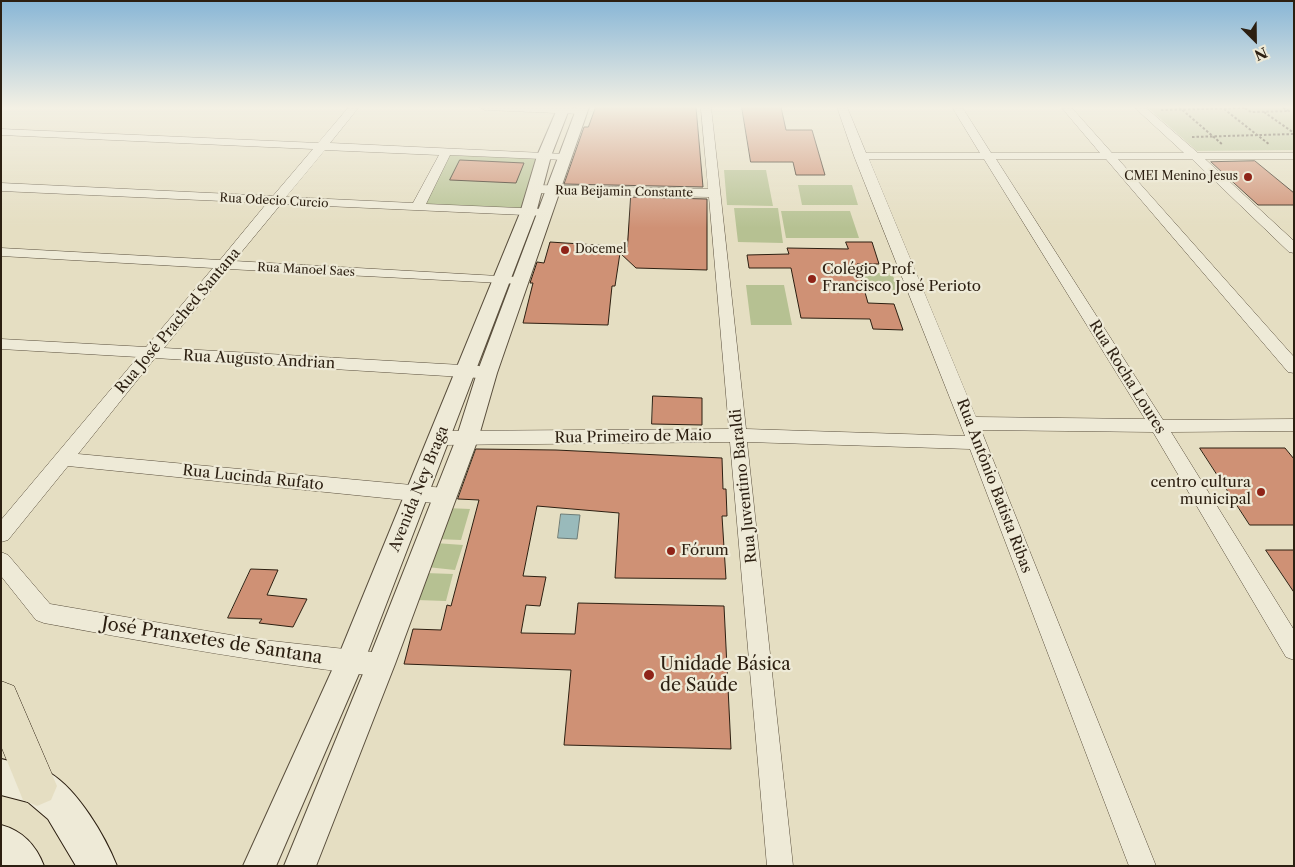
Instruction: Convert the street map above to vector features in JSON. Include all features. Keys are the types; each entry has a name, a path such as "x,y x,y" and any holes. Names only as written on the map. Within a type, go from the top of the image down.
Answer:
{"highway":[{"path":"1,699 37,786"}],"main road":[{"path":"1,777 37,786 60,806 98,866"},
{"path":"1,844 8,846 25,866"}],"street":[{"name":"Rua José Prached Santana","path":"1,534 321,147"},
{"path":"335,147 555,156"},
{"name":"Avenida Ney Braga","path":"258,866 350,662 415,495 440,438 477,372 537,213 558,147"},
{"name":"Rua Juventino Baraldi","path":"709,147 780,866"},
{"name":"Rua Antônio Batista Ribas","path":"857,147 970,423 976,443 1143,866"},
{"name":"Rua Rocha Loures","path":"983,147 1158,426 1294,650"},
{"path":"1102,147 1294,368"},
{"path":"1185,147 1294,249"},
{"path":"417,208 446,151"},
{"path":"860,156 990,158 1294,156"},
{"name":"Rua Odecio Curcio","path":"1,187 537,213"},
{"name":"Rua Beijamin Constante","path":"543,190 713,193"},
{"name":"Rua Manoel Saes","path":"1,252 511,281"},
{"name":"Rua Augusto Andrian","path":"1,344 477,372"},
{"name":"Avenida Ney Braga","path":"300,866 381,664 467,440 477,372"},
{"path":"970,423 1158,426 1294,425"},
{"name":"Rua Primeiro de Maio","path":"440,438 467,440 739,435 976,443"},
{"name":"Rua Lucinda Rufato","path":"62,459 415,495 444,496"},
{"name":"José Pranxetes de Santana","path":"1,561 44,613 239,648 381,664"}],"green space":[{"path":"1193,147 1294,147 1294,150 1197,151"},
{"path":"449,153 542,156 525,211 420,207"},
{"path":"724,170 766,170 773,206 727,205"},
{"path":"798,185 852,185 858,205 802,205"},
{"path":"734,208 778,208 783,243 738,242"},
{"path":"781,211 850,211 859,238 786,238"},
{"path":"860,273 892,273 898,290 865,289"},
{"path":"746,285 784,285 792,325 751,325"},
{"path":"446,508 470,509 461,540 436,539"},
{"path":"435,543 463,545 455,570 427,567"},
{"path":"425,573 453,574 446,601 417,600"}],"water":[{"path":"561,514 580,515 577,539 558,538"}],"building":[{"path":"577,147 700,147 703,187 564,184"},
{"path":"749,147 817,147 825,175 796,175 793,162 751,162"},
{"path":"460,160 524,163 516,183 450,180"},
{"name":"CMEI Menino Jesus","path":"1255,161 1294,193 1294,205 1258,205 1211,162"},
{"path":"631,197 707,199 707,270 636,268 620,253 615,286 612,286 608,325 523,323 533,283 530,283 537,262 544,263 550,242 627,247"},
{"path":"846,242 872,242 879,264 857,264 868,303 894,304 903,330 873,329 870,319 801,318 791,268 749,268 747,255 789,254 787,248 848,249"},
{"path":"653,396 702,398 702,425 652,424"},
{"name":"centro cultura municipal","path":"1200,448 1285,448 1294,459 1294,525 1250,525"},
{"path":"476,449 556,450 722,458 723,489 726,489 727,516 722,516 726,579 615,578 619,513 537,506 523,576 546,577 540,606 526,605 521,633 575,634 578,603 724,606 731,749 564,745 571,670 404,664 413,629 441,630 447,605 451,606 479,500 458,499"},
{"path":"1266,550 1294,550 1294,592"},
{"path":"251,569 278,570 267,595 307,599 293,627 259,623 262,619 228,618"}],"place":[{"name":"CMEI Menino Jesus","path":"1248,177"},
{"name":"Docemel","path":"565,250"},
{"name":"Colégio Prof. Francisco José Perioto","path":"812,279"},
{"name":"centro cultura municipal","path":"1261,492"},
{"name":"Fórum","path":"671,551"},
{"name":"Unidade Básica de Saúde","path":"649,675"}]}
